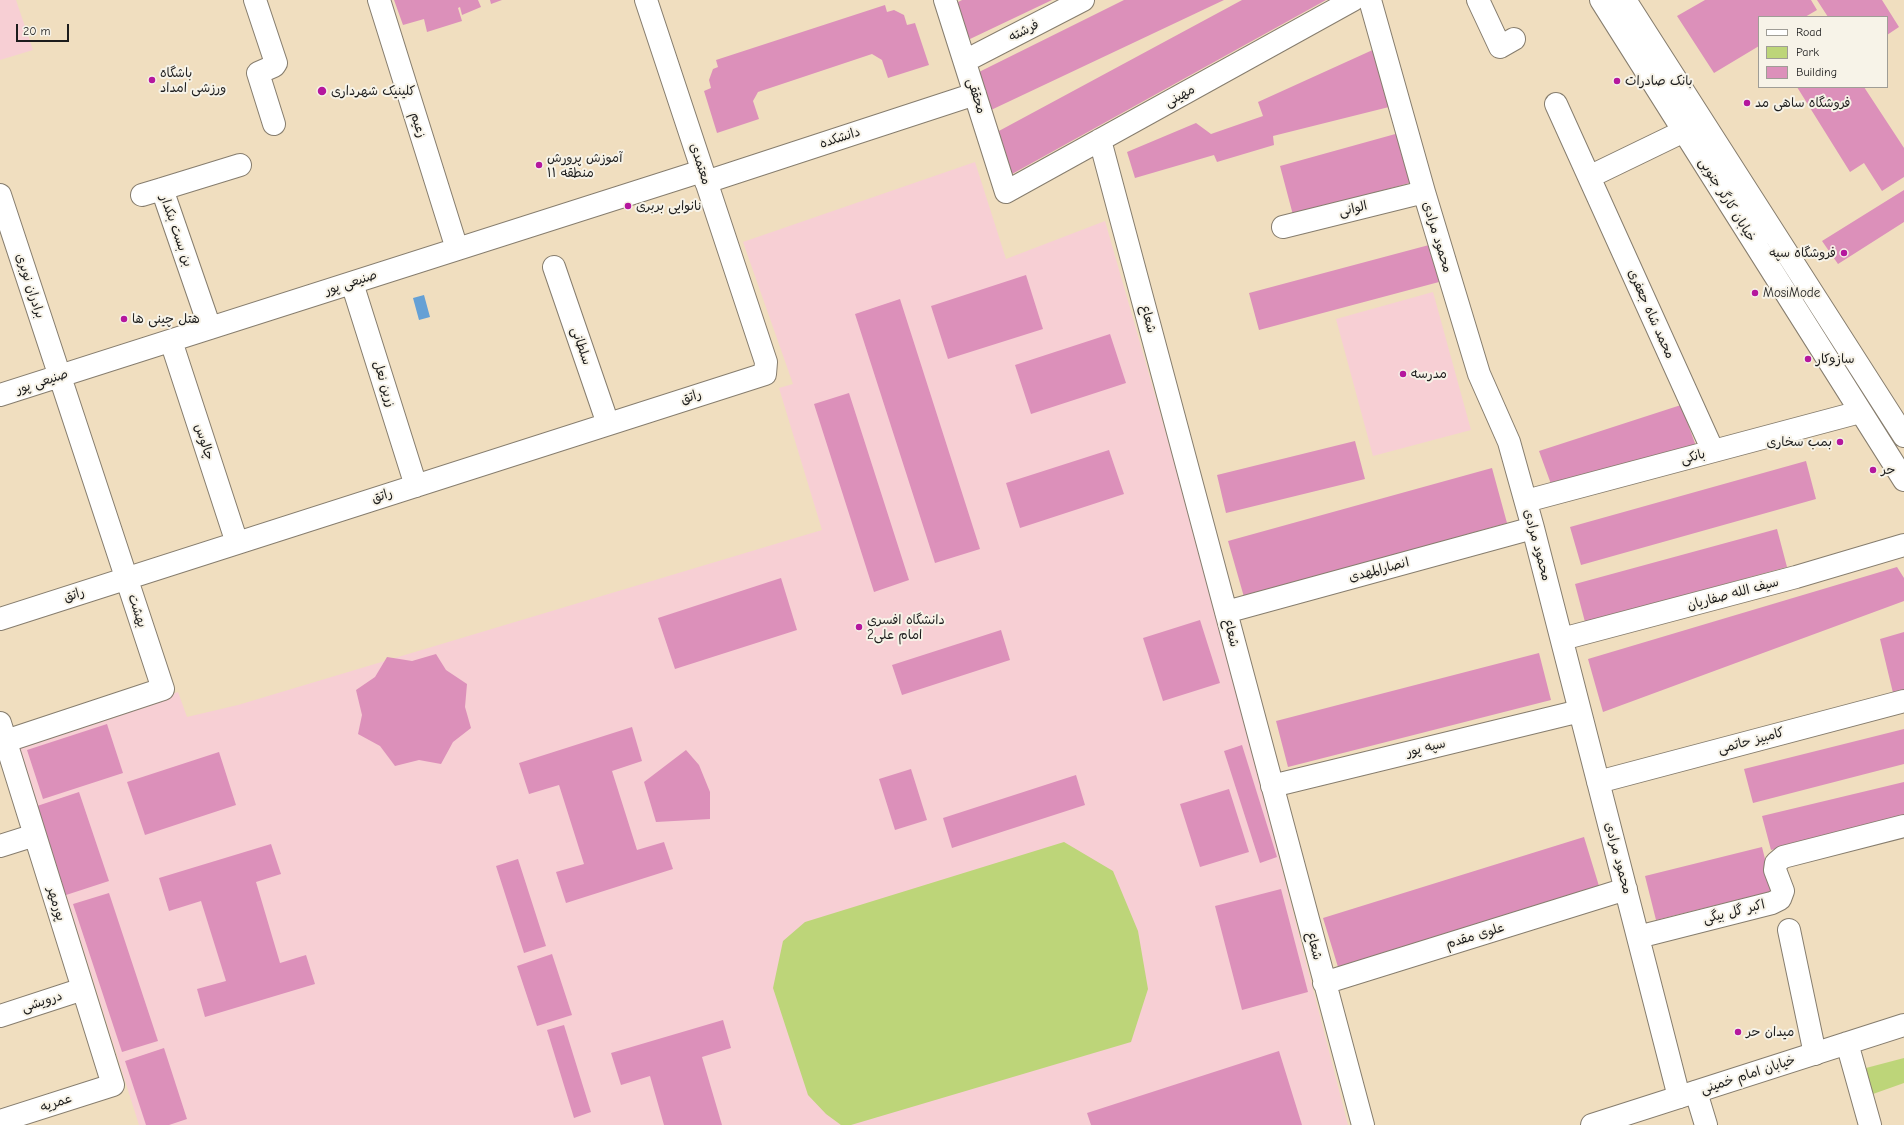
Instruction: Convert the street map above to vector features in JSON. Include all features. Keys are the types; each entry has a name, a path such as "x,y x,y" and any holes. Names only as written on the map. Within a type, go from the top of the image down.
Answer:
{"street":[{"path":"255,0 276,63 274,66 258,73 274,124"},
{"name":"زعیم","path":"379,0 457,249"},
{"name":"معتمدی","path":"646,0 766,362 764,374"},
{"name":"محققی","path":"945,0 1006,192"},
{"name":"فرشته","path":"964,61 1083,0"},
{"name":"مهینی","path":"1006,192 1353,0"},
{"name":"محمود مرادی","path":"1370,0 1424,192 1479,374 1509,442 1526,501 1638,936 1688,1094 1706,1125"},
{"path":"1478,0 1500,47 1514,39"},
{"name":"خیابان کارگر جنوبی","path":"1601,0 1904,480"},
{"name":"خیابان کارگر جنوبی","path":"1625,0 1904,436"},
{"name":"دانشکده","path":"704,177 975,94"},
{"name":"محمد شاه جعفری","path":"1556,104 1713,451"},
{"path":"1589,177 1684,132"},
{"name":"شعاع","path":"1100,140 1363,1125"},
{"name":"بن بست بنکدار","path":"210,328 152,192 240,165"},
{"name":"صنیعی پور","path":"0,395 457,249 704,177"},
{"name":"الوانی","path":"1282,227 1424,192"},
{"name":"برادران نوبری","path":"0,195 60,376"},
{"name":"سلطانی","path":"554,267 608,424"},
{"name":"زرین نعل","path":"352,283 416,486"},
{"name":"چالوس","path":"171,341 237,543"},
{"name":"راتق","path":"0,619 764,374"},
{"name":"بهشت","path":"3,732 163,689 60,376"},
{"name":"بانکی","path":"1526,501 1860,412"},
{"name":"انصارالمهدی","path":"1226,612 1533,528"},
{"name":"سیف الله صفاریان","path":"1562,639 1796,577 1904,545"},
{"name":"کامبیز حاتمی","path":"1598,782 1904,701"},
{"name":"سپه پور","path":"1272,786 1580,711"},
{"name":"پورمهر","path":"3,732 113,1085"},
{"name":"اکبر گل بیگی","path":"1638,936 1772,903 1780,899 1783,891 1775,870 1776,863 1782,857 1904,826"},
{"path":"0,846 35,835"},
{"name":"علوی مقدم","path":"1324,983 1626,890"},
{"path":"1789,930 1815,1054"},
{"name":"درویشی","path":"0,1016 83,989"},
{"name":"خیابان امام خمینی","path":"1592,1125 1904,1025"},
{"path":"1847,1043 1870,1125"},
{"name":"عمریه","path":"0,1121 113,1085"}],"shaded area":[{"path":"0,0 16,0 33,50 0,60"},
{"name":"دانشگاه افسری امام علی2","path":"975,162 1006,259 1105,221 1203,562 1348,1125 139,1125 19,746 178,692 187,717 238,705 822,530 779,388 793,384 743,242"},
{"name":"مدرسه","path":"1433,292 1471,430 1373,456 1336,319"}],"green space":[{"path":"1064,842 1113,871 1138,931 1148,989 1131,1042 851,1125 841,1125 826,1114 808,1095 773,988 783,941 805,922"},
{"path":"1904,1058 1904,1083 1873,1094 1866,1068"}],"water":[{"path":"424,295 430,317 419,320 413,298"}],"building":[{"path":"394,0 478,0 481,7 462,15 460,7 458,8 462,21 427,32 424,19 403,25"},
{"path":"490,0 502,0 491,4"},
{"path":"962,0 1052,0 970,39 954,4"},
{"path":"1124,0 1224,0 991,110 977,73"},
{"path":"1242,0 1326,0 1012,174 997,132"},
{"path":"1705,0 1811,0 1817,10 1807,16 1758,16 1758,47 1714,73 1677,16"},
{"path":"1817,0 1882,0 1899,27 1888,34 1888,16 1827,16"},
{"path":"885,5 887,12 894,10 904,15 907,25 915,23 929,65 888,78 882,60 872,54 758,92 753,101 759,119 717,133 704,91 711,88 709,80 713,69 718,67 716,60"},
{"path":"1377,48 1393,106 1273,136 1274,145 1217,162 1214,155 1135,178 1127,152 1196,123 1211,134 1263,116 1258,102"},
{"path":"1798,88 1865,88 1904,148 1904,177 1882,191 1864,163 1850,172"},
{"path":"1399,133 1413,182 1293,215 1280,166"},
{"path":"1904,190 1904,222 1838,264 1822,241"},
{"path":"1429,245 1439,282 1259,330 1249,293"},
{"path":"1026,275 1043,329 948,359 931,306"},
{"path":"900,299 980,549 935,563 855,314"},
{"path":"1110,334 1126,383 1031,414 1015,365"},
{"path":"849,393 909,580 874,592 814,404"},
{"path":"1681,405 1696,446 1551,484 1539,451"},
{"path":"1355,441 1365,479 1226,513 1217,475"},
{"path":"1109,450 1124,494 1020,528 1006,483"},
{"path":"1806,461 1816,499 1581,565 1570,527"},
{"path":"1492,468 1507,523 1244,597 1228,541"},
{"path":"1777,529 1787,567 1585,622 1575,584"},
{"path":"1897,567 1904,578 1904,601 1603,712 1588,659"},
{"path":"781,578 797,630 675,669 658,618"},
{"path":"1200,620 1220,683 1163,701 1143,638"},
{"path":"1001,630 1010,660 902,695 892,665"},
{"path":"1904,632 1904,694 1894,697 1880,639"},
{"path":"1539,653 1551,700 1288,767 1276,721"},
{"path":"436,654 446,670 467,684 465,707 471,728 453,742 441,764 419,760 395,766 380,746 358,734 362,715 356,690 375,677 387,657 412,661"},
{"path":"107,724 123,773 43,799 27,750"},
{"path":"632,727 642,761 612,771 637,850 664,842 673,869 566,903 556,872 584,864 559,785 529,794 519,763"},
{"path":"1904,729 1904,764 1753,803 1744,769"},
{"path":"1242,745 1277,857 1260,863 1224,751"},
{"path":"686,750 699,765 710,792 710,819 656,822 644,782"},
{"path":"219,752 236,805 145,835 127,782"},
{"path":"911,769 927,820 895,830 879,779"},
{"path":"1076,775 1085,805 952,848 943,818"},
{"path":"1904,782 1904,816 1771,850 1762,816"},
{"path":"1229,789 1249,852 1200,867 1180,804"},
{"path":"79,792 109,881 63,896 34,807"},
{"path":"1584,837 1599,886 1338,967 1323,918"},
{"path":"271,844 281,874 256,882 280,963 306,955 315,984 205,1017 197,989 226,981 201,901 169,911 159,878"},
{"path":"1762,847 1773,891 1656,920 1645,876"},
{"path":"518,859 546,946 524,953 496,866"},
{"path":"1281,889 1308,992 1242,1010 1215,906"},
{"path":"109,893 158,1041 122,1052 73,904"},
{"path":"552,954 572,1015 537,1026 517,966"},
{"path":"723,1020 731,1048 702,1057 722,1125 664,1125 650,1076 621,1085 611,1053"},
{"path":"564,1025 591,1112 574,1118 547,1030"},
{"path":"164,1048 187,1119 169,1125 146,1125 125,1061"},
{"path":"1279,1051 1302,1125 1091,1125 1087,1113"}],"place":[{"name":"باشگاه ورزشی امداد","path":"152,80"},
{"name":"بانک صادرات","path":"1617,81"},
{"name":"کلینیک شهرداری","path":"322,91"},
{"name":"فروشگاه ساهی مد","path":"1747,103"},
{"name":"آموزش پرورش منطقه ۱۱","path":"539,165"},
{"name":"نانوایی بربری","path":"628,206"},
{"name":"فروشگاه سپه","path":"1844,253"},
{"name":"MosiMode","path":"1755,293"},
{"name":"هتل چینی ها","path":"124,319"},
{"name":"سازوکار","path":"1808,359"},
{"name":"مدرسه","path":"1403,374"},
{"name":"بمب سخاری","path":"1840,442"},
{"name":"حر","path":"1873,470"},
{"name":"دانشگاه افسری امام علی2","path":"859,627"},
{"name":"میدان حر","path":"1738,1032"}]}
